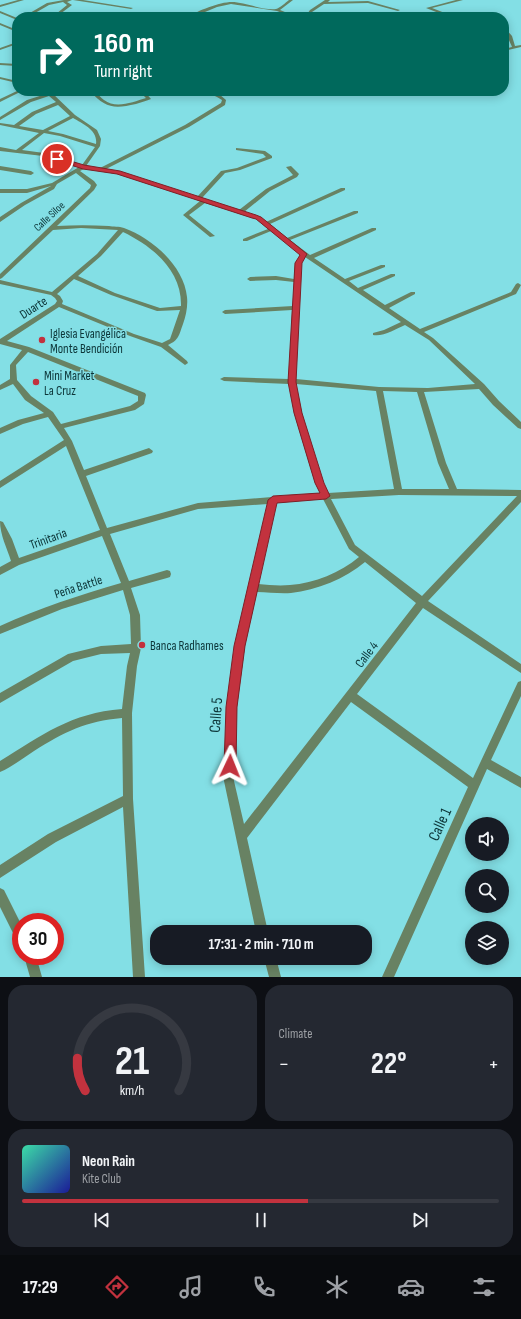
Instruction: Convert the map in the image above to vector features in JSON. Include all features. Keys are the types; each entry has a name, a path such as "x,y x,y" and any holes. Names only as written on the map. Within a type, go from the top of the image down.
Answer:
{"street":[{"path":"0,6 22,0"},
{"path":"33,12 48,4 70,0"},
{"path":"75,0 131,8"},
{"path":"277,10 291,0"},
{"path":"310,12 328,0"},
{"path":"439,12 428,8 461,0"},
{"path":"61,12 70,5 65,2"},
{"path":"323,3 368,2 398,10"},
{"path":"204,12 223,3 231,3 282,12"},
{"path":"0,12 12,17"},
{"path":"2,25 12,21"},
{"path":"2,25 12,29"},
{"path":"509,35 514,48"},
{"path":"0,49 12,45"},
{"path":"509,49 521,46"},
{"path":"0,64 10,65"},
{"path":"0,78 12,81"},
{"path":"0,84 8,80"},
{"path":"0,101 12,95"},
{"path":"0,120 29,101 44,96"},
{"path":"0,190 27,191 55,183 83,167 98,146 99,139 96,130 73,116 52,96"},
{"path":"97,96 103,102 117,106 147,101 148,98 146,96"},
{"path":"101,170 180,129 223,104 224,100 219,96"},
{"path":"14,127 34,113 58,103"},
{"path":"18,151 26,143 43,132 73,116"},
{"path":"0,124 61,136 98,146"},
{"path":"0,149 44,155 83,167 118,173 258,218 307,256 431,339 521,426"},
{"path":"212,236 186,215 202,199 223,172 238,169 270,157 264,153 238,149"},
{"path":"240,212 268,190 295,176 295,172 289,167"},
{"path":"0,168 31,173"},
{"name":"Calle Siloe","path":"0,277 84,197 94,185 76,171"},
{"path":"0,220 23,204 52,188 55,183"},
{"path":"266,224 343,189"},
{"path":"286,240 356,212"},
{"path":"51,228 81,226 122,229 139,237 157,252 178,276 184,291 184,308 173,340 163,344"},
{"path":"52,294 99,255 122,229"},
{"path":"245,240 272,229"},
{"path":"374,229 307,256 298,263 292,382 298,413 320,483 352,547 422,602 521,669"},
{"path":"344,281 382,266"},
{"path":"358,290 393,275"},
{"path":"73,276 113,294 159,310 184,308"},
{"path":"250,279 276,278 297,281"},
{"path":"0,282 52,294 58,297 60,301 58,305 132,335 163,344 186,363"},
{"path":"420,331 514,293 518,285"},
{"path":"384,308 413,293"},
{"name":"Duarte","path":"0,342 58,305"},
{"path":"225,312 296,308"},
{"path":"375,334 406,322"},
{"path":"0,342 27,349 142,395 142,402 132,408 59,427"},
{"path":"27,349 13,365 14,380 28,398 50,414 68,441 126,586 135,615 136,648 132,666 127,713 128,799 138,977"},
{"path":"224,379 292,382 379,389 420,390 481,386"},
{"path":"0,388 14,380"},
{"path":"379,389 399,492"},
{"path":"420,390 442,463 454,492"},
{"path":"0,432 22,422 50,414"},
{"path":"0,485 68,441"},
{"path":"82,474 149,451"},
{"name":"Trinitaria","path":"0,571 16,563 105,532 198,506 399,492 521,493"},
{"name":"Calle 4","path":"242,835 351,696 422,602 521,497"},
{"name":"Calle 5","path":"261,925 229,781 232,707 240,646 273,500"},
{"path":"0,524 8,539 16,563"},
{"path":"253,588 291,589 315,583 356,566 365,557"},
{"name":"Peña Battle","path":"0,630 30,616 167,574"},
{"path":"0,698 71,657 101,650 136,648"},
{"name":"Calle 1","path":"388,977 474,785 521,685"},
{"path":"351,696 474,785"},
{"path":"0,767 49,737 81,721 109,714 127,713"},
{"path":"485,762 521,783"},
{"path":"0,872 52,838 128,799"},
{"path":"0,894 12,918"},
{"path":"33,965 36,977"},
{"path":"272,965 275,977"}],"place":[{"name":"Iglesia Evangélica Monte Bendición","path":"42,340"},
{"name":"Mini Market La Cruz","path":"36,382"},
{"name":"Banca Radhames","path":"142,645"}],"route":[{"path":"57,159 83,167 118,173 254,216 304,254 298,263 292,382 298,413 320,483 326,496 273,500 240,646 232,707 230,766"}]}
